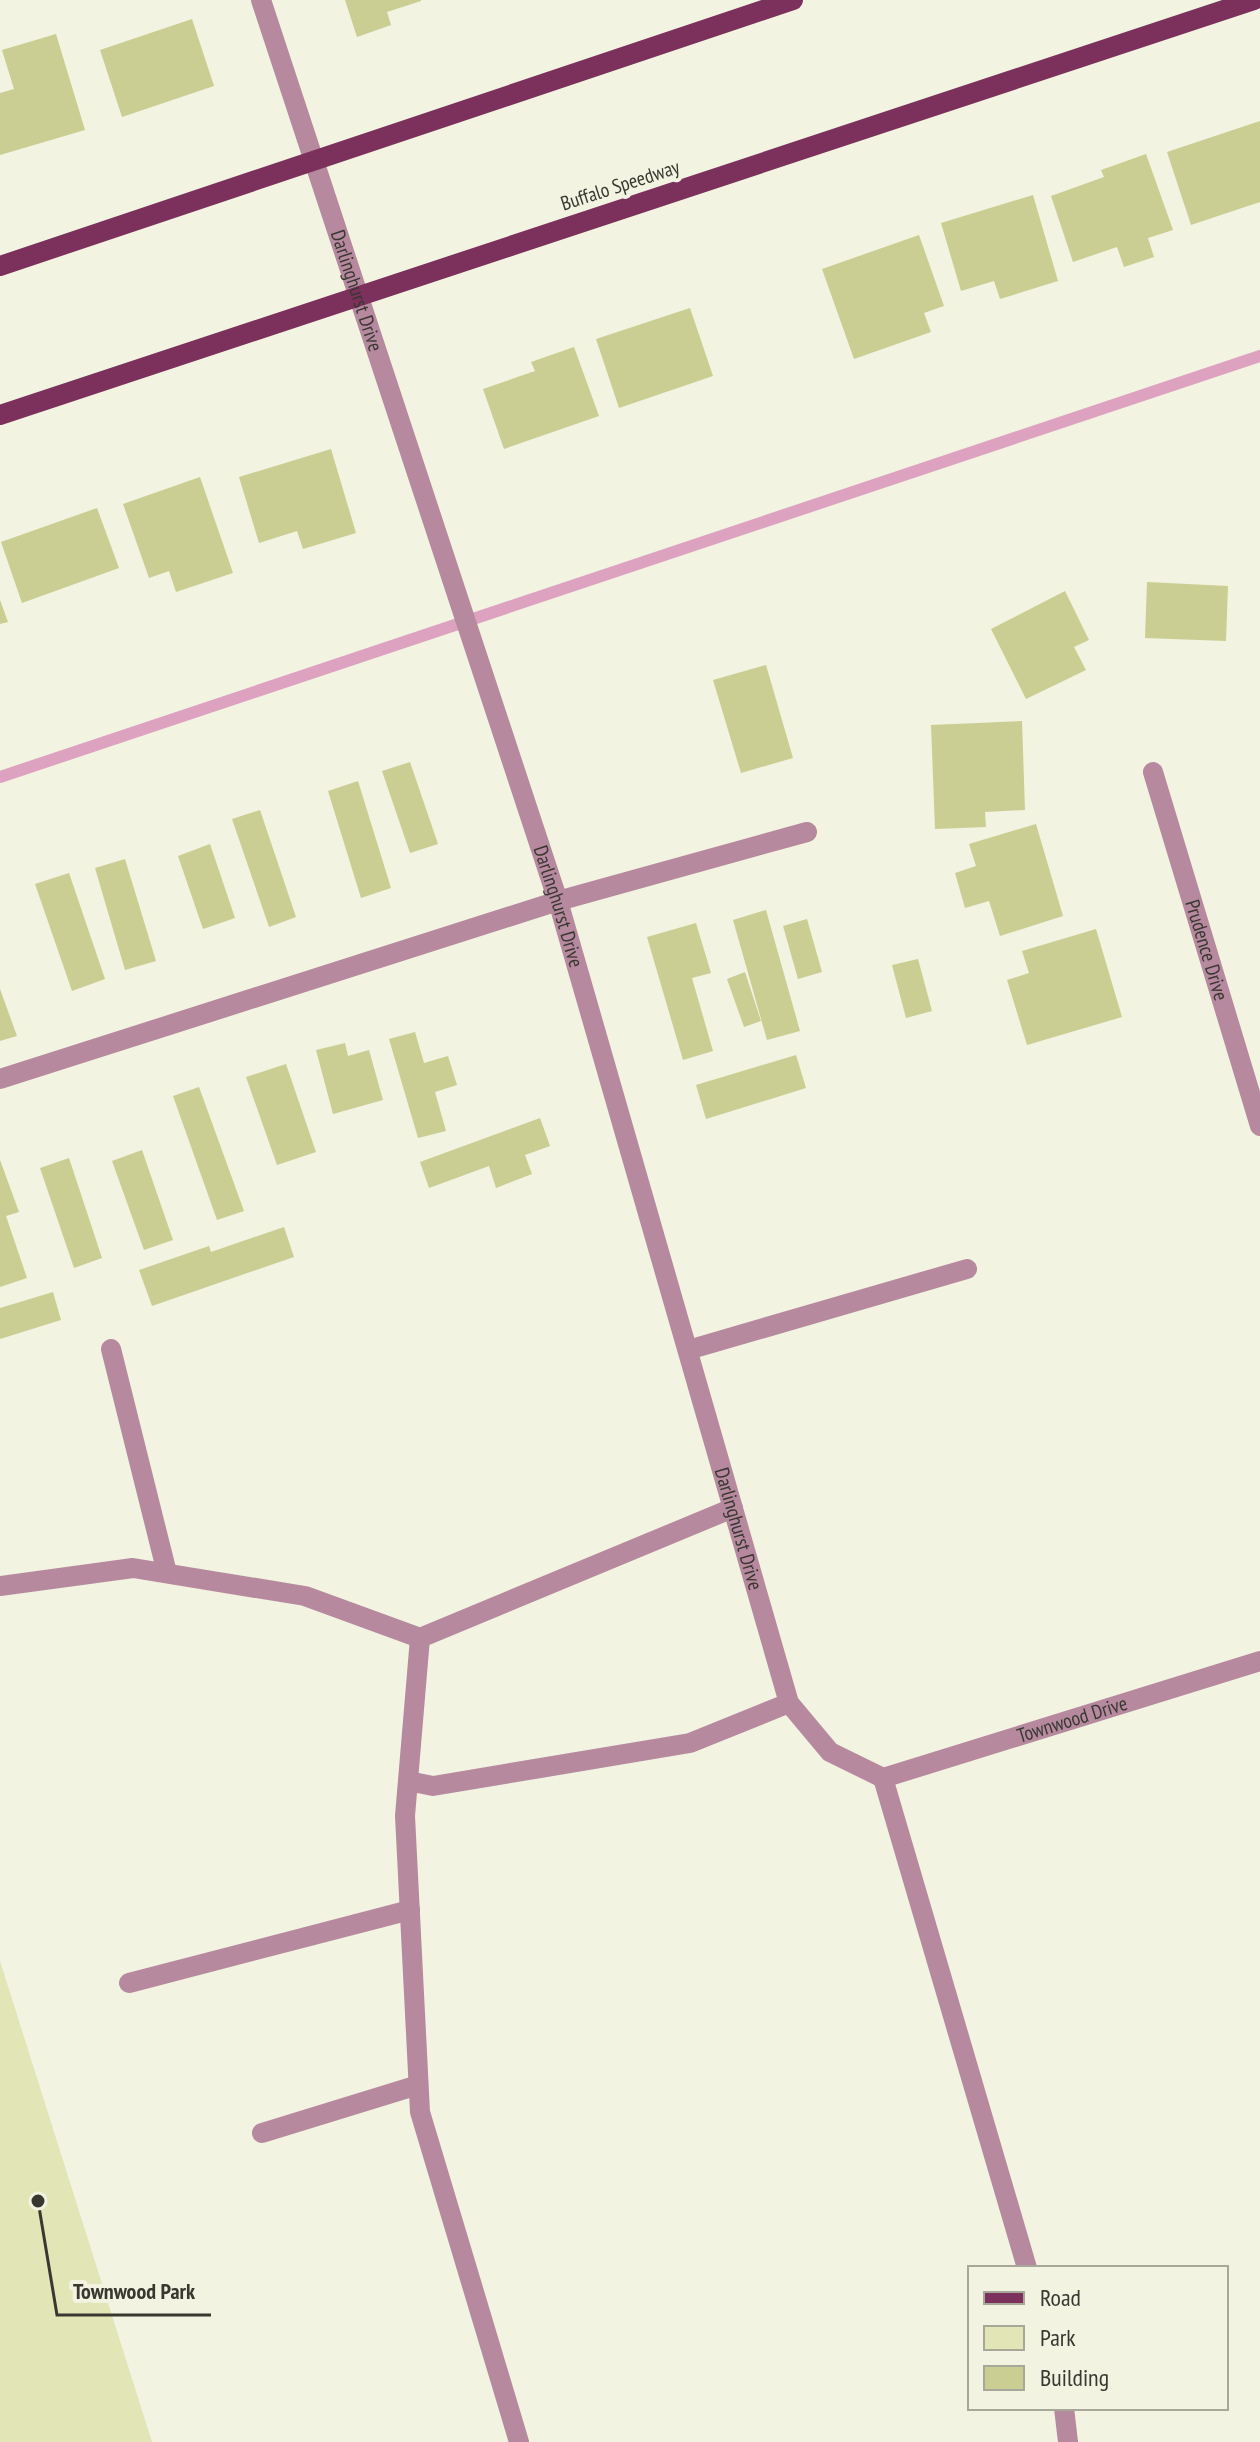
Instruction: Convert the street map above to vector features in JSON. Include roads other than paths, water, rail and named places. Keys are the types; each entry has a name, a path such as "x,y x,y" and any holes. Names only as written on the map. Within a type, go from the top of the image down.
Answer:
{"main road":[{"path":"0,266 793,0"},
{"name":"Buffalo Speedway","path":"0,415 1254,0"}],"street":[{"name":"Darlinghurst Drive","path":"261,0 558,901 789,1703 830,1752 883,1778"},
{"name":"Prudence Drive","path":"1153,772 1260,1126"},
{"path":"0,1079 558,901 807,832"},
{"path":"688,1350 967,1269"},
{"path":"111,1349 167,1573"},
{"path":"0,1586 133,1568 305,1596 420,1638 733,1508"},
{"path":"420,1638 405,1816 420,2112 519,2442"},
{"name":"Townwood Drive","path":"883,1778 1260,1661"},
{"path":"408,1781 433,1786 690,1743 789,1703"},
{"path":"883,1778 1026,2266"},
{"path":"129,1983 410,1910"},
{"path":"262,2133 418,2085"},
{"path":"1064,2410 1068,2442"}],"waterway":[{"path":"0,777 1260,356"}],"place":[{"name":"Townwood Park","path":"38,2201"}]}
